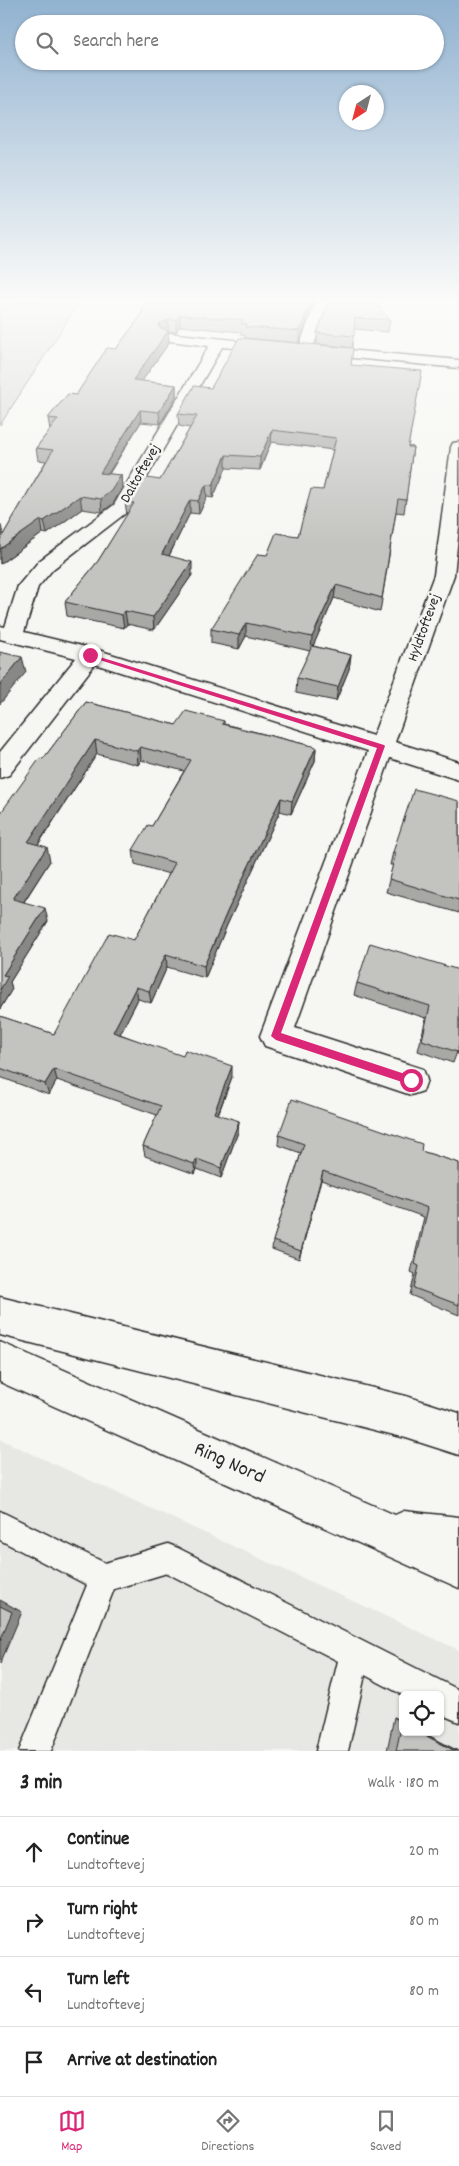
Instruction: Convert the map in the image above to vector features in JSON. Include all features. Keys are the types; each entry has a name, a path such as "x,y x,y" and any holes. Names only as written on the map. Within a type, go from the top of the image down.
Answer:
{"street":[{"name":"Daltoftevej","path":"6,633 28,586 46,565 121,508 194,383"},
{"name":"Hyldtoftevej","path":"411,1080 276,1036 444,575 459,447"},
{"path":"6,633 90,655 459,771"},
{"path":"0,769 90,655"},
{"path":"0,1316 406,1417 459,1434"},
{"name":"Ring Nord","path":"0,1362 459,1566"},
{"path":"378,1530 459,1539"}],"lane":[{"path":"0,1525 104,1578 168,1558 427,1691"},
{"path":"35,1751 104,1578"},
{"path":"332,1751 355,1653"},
{"path":"444,1699 459,1707"}],"shaded area":[{"path":"0,383 27,383 0,425"},
{"path":"0,1439 459,1650 459,1751 0,1751"}],"building":[{"path":"84,383 156,383 176,385 159,412 140,410 100,473 121,475 111,491 101,499 80,496 44,521 41,520 0,549 0,540 53,450 36,448 58,419 48,418 68,394 76,395"},
{"path":"214,383 420,383 408,447 413,447 406,500 398,499 382,598 336,585 312,637 246,623 239,635 211,629 258,554 267,555 276,533 298,536 311,489 323,490 336,438 272,430 260,457 226,455 213,485 206,485 198,501 190,500 162,554 192,562 153,617 125,611 122,615 65,602 98,561 134,503 125,502 141,477 160,480 197,416 178,414 194,386 211,388"},
{"path":"312,646 351,655 338,687 297,678"},
{"path":"0,652 22,657 0,685"},
{"path":"86,702 176,725 186,711 224,721 222,724 316,747 292,801 281,798 227,912 204,966 166,954 149,991 136,987 113,1032 183,1056 185,1050 232,1066 214,1113 239,1121 221,1168 197,1159 194,1164 143,1146 161,1106 54,1069 45,1084 0,1068 0,1016 54,1034 109,933 134,940 175,863 133,850 148,825 152,826 191,760 140,747 137,751 95,740 28,842 47,847 13,899 45,908 3,975 8,976 0,990 0,814 40,758 43,759"},
{"path":"414,789 459,801 459,900 389,879 396,853 393,852"},
{"path":"370,943 459,970 459,1045 457,1052 422,1040 430,1006 357,983"},
{"path":"292,1099 422,1144 421,1151 459,1163 459,1305 414,1288 419,1266 415,1264 428,1208 323,1171 301,1251 273,1241 304,1144 279,1135"},
{"path":"0,1606 12,1612 0,1641"},
{"path":"399,1736 427,1736 455,1751 396,1751"}],"route":[{"path":"90,655 382,746 276,1036 411,1080"}]}
